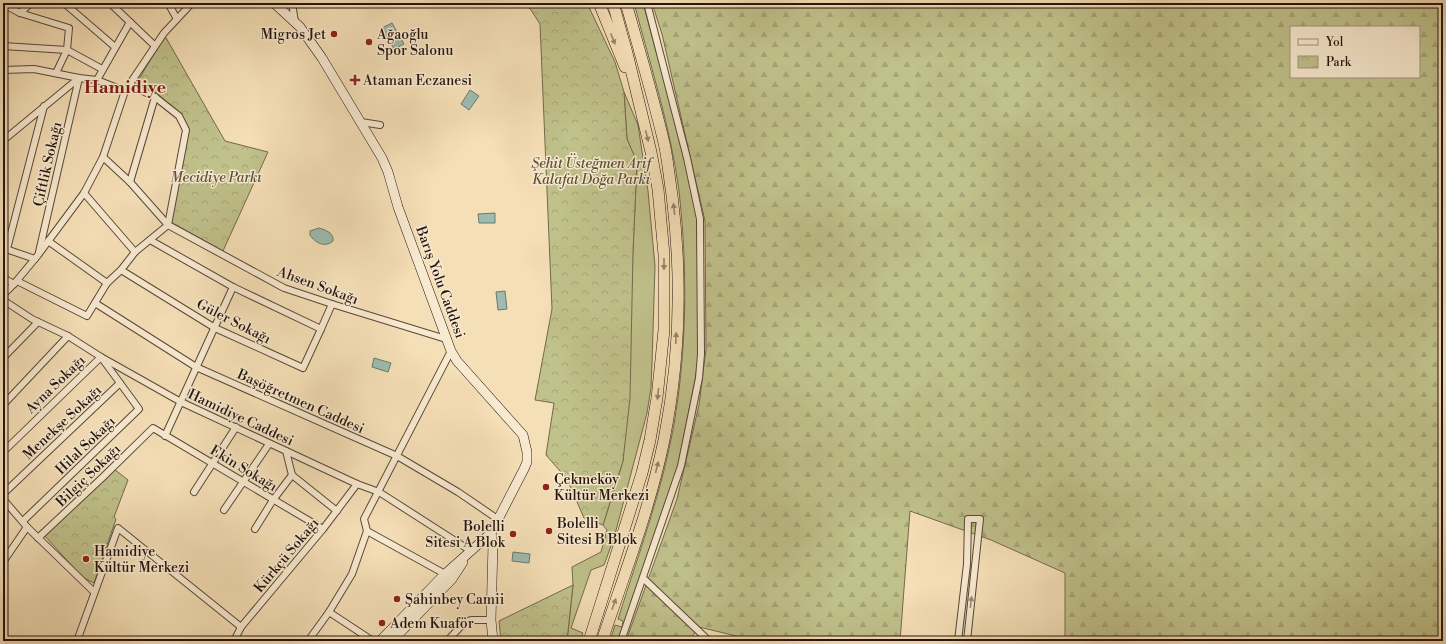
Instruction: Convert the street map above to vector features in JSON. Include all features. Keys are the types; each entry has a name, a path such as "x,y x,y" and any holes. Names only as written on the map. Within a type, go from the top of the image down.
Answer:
{"highway":[{"path":"599,3 642,114"},
{"path":"589,641 642,473 650,440 658,390 664,330 664,255 658,189 642,114 613,3"},
{"path":"602,641 641,524 663,441 672,390 678,304 679,264 675,218 664,144 626,3"}],"main road":[{"name":"Barış Yolu Caddesi","path":"274,3 300,27 322,58 382,158 388,172 398,207 451,351 457,360 522,435 527,452 527,462 499,520"},
{"path":"380,641 445,574 491,534 499,520"},
{"path":"491,534 493,544 491,620 493,641"},
{"path":"392,641 452,579 471,551"}],"street":[{"path":"20,13 31,3"},
{"path":"64,3 115,47"},
{"path":"110,3 155,46"},
{"path":"168,3 177,19"},
{"path":"3,295 37,257 84,193 103,157 125,91 164,33 192,3"},
{"name":"Barış Yolu Caddesi","path":"292,3 295,22"},
{"path":"621,641 681,466 699,378 702,354 700,219 687,158 647,3"},
{"path":"4,4 20,13 69,28 68,50 56,73"},
{"path":"97,80 130,22"},
{"path":"3,46 68,50 102,69"},
{"path":"3,70 34,69 97,80 125,91"},
{"path":"3,146 4,139 79,78"},
{"name":"Çiftlik Sokağı","path":"37,257 79,78"},
{"path":"3,278 16,282 87,316 107,283 121,270 134,252 168,225 186,130 179,116 154,97 130,85"},
{"path":"130,182 154,97"},
{"path":"37,257 5,248 44,106"},
{"path":"361,122 380,125"},
{"path":"103,157 130,182 168,225"},
{"path":"84,193 134,252"},
{"name":"Ahsen Sokağı","path":"168,225 284,288 446,339"},
{"path":"150,240 233,287 321,329 332,304"},
{"path":"48,242 107,283"},
{"name":"Güler Sokağı","path":"121,270 215,328 303,368 321,329"},
{"path":"165,436 233,287"},
{"name":"Hamidiye Caddesi","path":"3,300 38,322 68,336 100,357 181,402 269,444 357,484 379,492 471,551"},
{"name":"Başöğretmen Caddesi","path":"95,303 196,367 397,456 458,492 499,520"},
{"path":"3,358 38,322"},
{"path":"3,405 68,336"},
{"path":"308,641 329,612 352,574 367,531 364,519 451,351"},
{"name":"Ayna Sokağı","path":"3,452 100,357 120,383"},
{"name":"Menekşe Sokağı","path":"3,494 120,383"},
{"name":"Hilal Sokağı","path":"23,521 139,410 120,383"},
{"path":"194,492 236,427"},
{"name":"Ekin Sokağı","path":"153,428 323,529"},
{"name":"Bilgiç Sokağı","path":"38,538 153,428"},
{"path":"224,510 269,444"},
{"path":"286,451 292,475 336,511"},
{"path":"255,529 292,475"},
{"name":"Kürkçü Sokağı","path":"234,641 241,627 323,529 357,484"},
{"path":"3,499 27,527 94,592"},
{"path":"958,641 967,564 968,519 980,519 967,641"},
{"path":"3,562 27,527"},
{"path":"77,641 118,528 241,627"},
{"path":"367,531 445,574"},
{"path":"643,578 709,641"},
{"path":"329,612 373,641"},
{"path":"447,641 465,622 471,620 491,620"}],"green space":[{"name":"Şehit Üsteğmen Arif Kalafat Doğa Parkı","path":"524,3 587,3 615,62 624,92 627,139 637,162 633,253 630,398 623,461 603,525 584,518 567,479 546,455 554,403 535,400 552,309 540,24 531,10"},
{"path":"634,3 643,3 692,193 697,220 699,352 678,465 620,641 610,641 615,625 622,627 623,621 618,619 652,513 667,459 677,405 683,352 685,271 679,191 671,144 660,97"},
{"path":"652,3 1443,3 1443,641 1065,641 1065,573 991,540 910,511 900,641 757,641 699,627 689,641 626,641 677,499 699,405 706,349 705,221 662,34"},
{"name":"Mecidiye Parkı","path":"165,36 225,141 268,152 223,251 171,222 188,127 180,113 154,91 136,84"},
{"path":"624,92 638,125 648,191 655,266 651,388 647,413 614,538 604,565 591,570 571,628 583,633 580,641 567,641 573,585 572,567 601,552 607,530 603,525 623,461 637,163 627,139"},
{"path":"114,469 128,480 114,517 116,519 94,583 82,577 44,535"},
{"path":"573,585 567,641 501,641 499,621"}],"shaded area":[{"path":"392,23 404,44 394,49 382,28"},
{"path":"470,90 479,96 469,110 461,104"},
{"path":"495,213 495,223 479,223 478,214"},
{"path":"319,228 331,234 333,241 327,244 320,244 317,242 310,235 310,231"},
{"path":"505,291 507,309 498,310 496,292"},
{"path":"374,358 391,363 388,372 372,367"},
{"path":"513,552 530,554 529,563 512,561"}],"place":[{"name":"Migros Jet","path":"334,34"},
{"name":"Ağaoğlu Spor Salonu","path":"369,42"},
{"name":"Ataman Eczanesi","path":"355,80"},
{"name":"Çekmeköy Kültür Merkezi","path":"546,487"},
{"name":"Bolelli Sitesi B Blok","path":"549,531"},
{"name":"Bolelli Sitesi A Blok","path":"513,534"},
{"name":"Hamidiye Kültür Merkezi","path":"86,559"},
{"name":"Şahinbey Camii","path":"397,599"},
{"name":"Adem Kuaför","path":"382,623"}],"district":[{"name":"Hamidiye","path":"125,87"}]}
